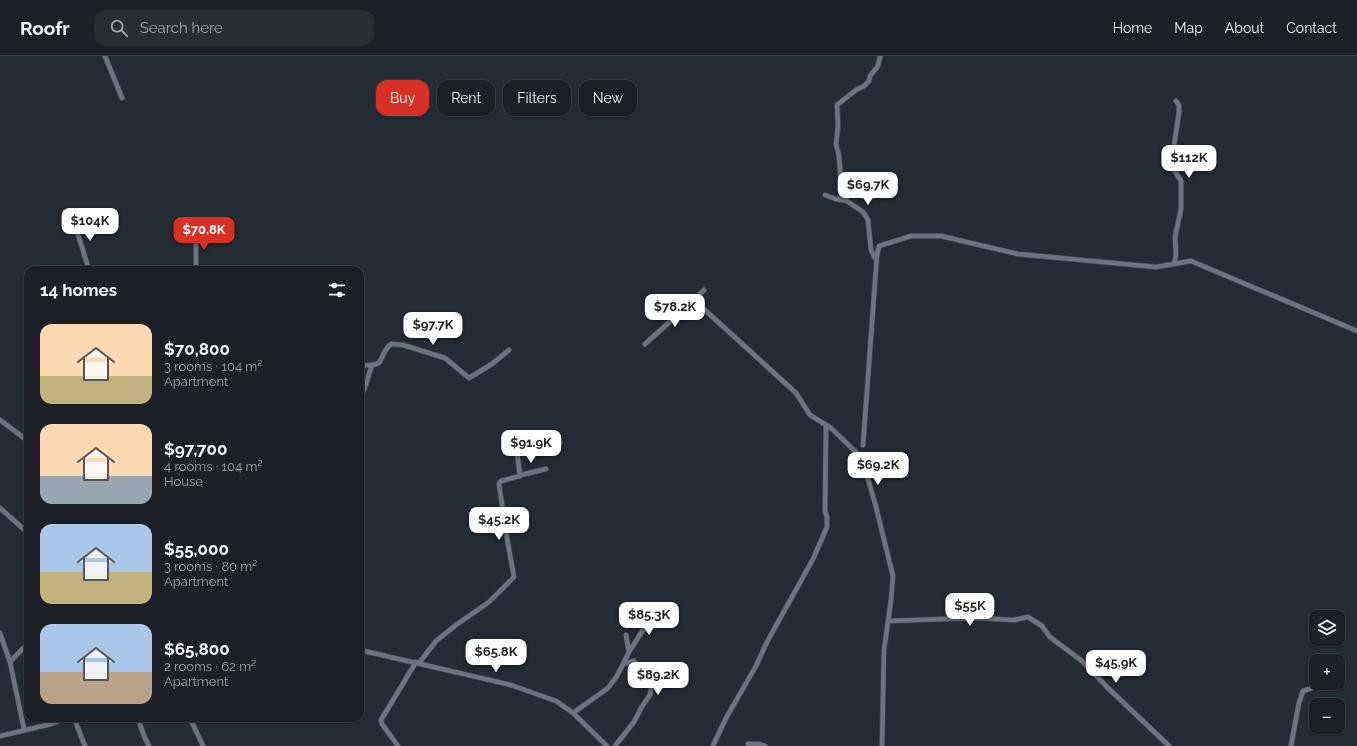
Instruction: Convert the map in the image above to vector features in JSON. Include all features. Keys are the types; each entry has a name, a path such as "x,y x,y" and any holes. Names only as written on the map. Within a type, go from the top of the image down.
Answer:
{"street":[{"path":"105,56 122,98"},
{"path":"877,255 875,258 872,250 868,220 863,212 847,201 842,195 839,156 836,144 838,126 836,105 869,81 870,76 878,66 880,56"},
{"path":"1174,264 1176,255 1175,237 1181,209 1181,181 1171,165 1179,113 1179,105 1176,101"},
{"path":"825,195 847,201"},
{"path":"73,218 88,266"},
{"path":"196,233 196,266"},
{"path":"863,445 877,255 879,246 911,236 942,236 1018,254 1156,267 1191,261 1357,331"},
{"path":"645,344 704,290"},
{"path":"694,300 796,393 810,415 831,428 862,458 893,576 884,650 882,746"},
{"path":"364,365 375,366 381,361 385,350 391,344 403,345 445,358 469,378 492,364 509,350"},
{"path":"364,390 372,366"},
{"path":"0,420 24,438"},
{"path":"713,746 726,718 756,666 767,642 813,559 827,527 827,517 825,511 826,425"},
{"path":"521,475 517,452 518,450 524,447 560,443"},
{"path":"398,746 382,724 381,720 417,663 436,641 489,602 514,577 499,487 501,481 546,469"},
{"path":"0,508 24,529"},
{"path":"573,713 608,688 655,611"},
{"path":"888,621 976,618 1014,620 1028,617 1042,626 1050,637 1082,661 1169,746"},
{"path":"0,634 10,662 24,729"},
{"path":"626,635 629,652"},
{"path":"10,662 24,647"},
{"path":"364,651 511,685 556,701 573,713 607,746"},
{"path":"615,746 634,722 650,695 652,683 634,662 623,664"},
{"path":"1291,746 1299,703 1303,691 1309,689"},
{"path":"0,736 56,722"},
{"path":"76,722 85,746"},
{"path":"139,722 149,746"},
{"path":"192,722 203,746"},
{"path":"750,746 748,744 765,746"}]}
